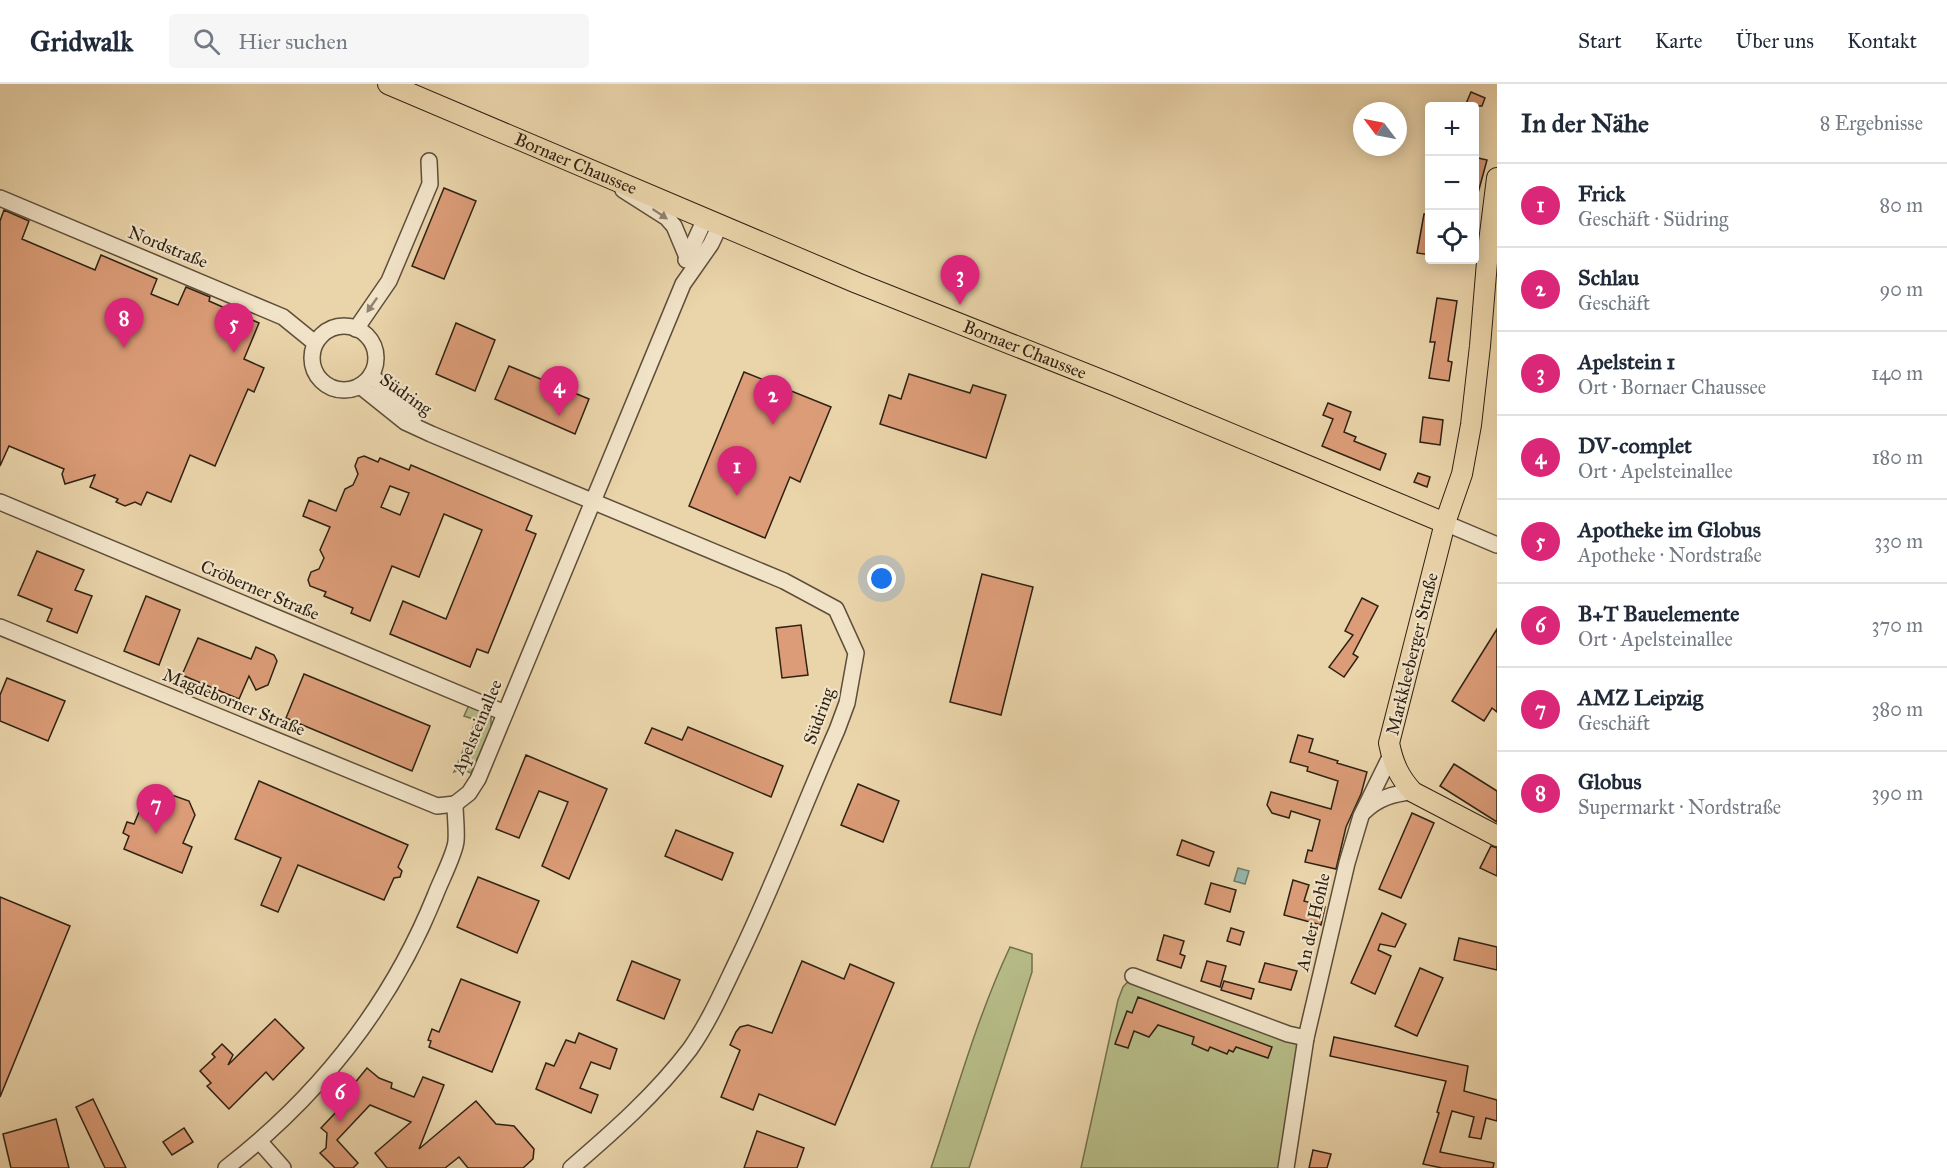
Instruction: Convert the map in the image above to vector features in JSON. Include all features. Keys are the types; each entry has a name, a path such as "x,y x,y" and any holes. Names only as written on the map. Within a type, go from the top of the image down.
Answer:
{"main road":[{"name":"Bornaer Chaussee","path":"388,84 857,283 1114,384 1445,523"},
{"name":"Markkleeberger Straße","path":"1497,178 1485,272 1471,425 1461,474 1445,523 1389,743 1391,755 1403,781 1413,792 1497,836"}],"street":[{"path":"356,328 389,281 430,184 429,161"},
{"path":"593,170 667,218 677,231 687,256"},
{"name":"Nordstraße","path":"0,198 283,316 315,343"},
{"name":"Apelsteinallee","path":"683,284 687,256 712,222"},
{"name":"Apelsteinallee","path":"455,804 469,793 478,779 683,284 711,244 712,222"},
{"path":"335,327 356,328 366,335 375,350 375,367 366,380 342,390 324,384 313,367 315,343 321,335 335,327"},
{"name":"Südring","path":"366,380 431,434 784,581 836,609 856,653 848,703 763,908 705,1025 691,1047 654,1092 625,1121 571,1168"},
{"name":"Cröberner Straße","path":"0,502 505,713"},
{"name":"Bornaer Chaussee","path":"1445,523 1497,545"},
{"name":"Magdeborner Straße","path":"0,627 437,806 455,804"},
{"name":"An der Hohle","path":"1286,1168 1305,1038 1347,863 1361,816 1391,755"},
{"path":"1361,816 1370,806 1384,798 1413,792"},
{"path":"226,1168 260,1142 351,1045 373,1016 419,935 456,843 455,804"},
{"path":"1133,976 1288,1034 1305,1038"},
{"path":"260,1142 283,1168"}],"green space":[{"path":"469,705 488,713 491,717 491,727 471,773 462,769 454,772 476,720 464,716"},
{"path":"1010,947 1032,954 1032,972 969,1168 931,1168 977,1028"},
{"path":"1133,976 1306,1038 1286,1168 1081,1168 1118,1000 1123,987"}],"shaded area":[{"path":"1238,868 1249,871 1245,884 1234,881"}],"building":[{"path":"1471,92 1485,98 1482,106 1479,106 1479,102 1467,102"},
{"path":"1479,158 1487,160 1479,189"},
{"path":"444,188 476,201 444,279 412,266"},
{"path":"4,210 29,221 22,239 95,270 101,255 157,279 151,294 178,305 186,287 210,297 209,301 259,323 244,359 264,368 254,392 248,389 215,466 190,455 171,502 147,492 141,505 135,502 125,506 116,502 118,499 90,487 95,475 65,484 62,474 64,469 9,446 0,466 0,221"},
{"path":"1424,214 1425,214 1425,254 1417,253"},
{"path":"1437,298 1457,301 1448,361 1452,362 1449,381 1429,378 1435,342 1430,342"},
{"path":"456,323 495,340 475,391 436,374"},
{"path":"509,366 589,399 575,434 495,399"},
{"path":"744,372 831,407 800,482 790,477 765,538 689,506"},
{"path":"909,374 970,393 973,385 1006,395 986,458 880,424 889,395 901,399"},
{"path":"1328,403 1351,412 1344,432 1356,437 1354,441 1386,454 1380,470 1322,446 1333,419 1323,415"},
{"path":"1423,417 1443,420 1440,445 1420,442"},
{"path":"364,456 378,462 380,458 409,470 411,465 532,516 526,530 536,534 488,653 477,649 470,667 390,634 403,601 446,619 482,530 444,514 419,577 392,566 370,621 351,613 353,608 324,596 326,592 310,586 308,580 311,572 319,569 324,558 320,550 330,527 303,516 309,500 336,511 345,489 353,485 358,474 355,466 358,458","holes":["390,486 409,493 400,515 381,507"]},
{"path":"1418,473 1430,477 1427,487 1414,482"},
{"path":"37,551 84,570 75,590 92,596 77,633 47,621 52,609 18,595"},
{"path":"982,574 1033,587 1001,715 950,702"},
{"path":"146,596 180,610 159,665 124,651"},
{"path":"1362,598 1378,606 1353,654 1358,657 1344,677 1329,667 1353,635 1345,631"},
{"path":"801,625 808,675 782,678 776,628"},
{"path":"1497,629 1497,712 1492,708 1484,721 1452,701"},
{"path":"198,638 251,659 256,647 274,655 277,661 268,685 256,690 249,676 239,699 182,675"},
{"path":"304,674 430,726 412,771 286,718"},
{"path":"7,678 65,701 48,741 0,721 0,695"},
{"path":"688,727 783,766 771,797 645,743 652,728 682,740"},
{"path":"1298,735 1313,739 1309,752 1367,772 1361,794 1346,827 1336,869 1305,862 1308,850 1312,851 1320,820 1291,811 1289,818 1272,813 1267,805 1271,792 1331,809 1338,781 1307,771 1308,767 1290,762"},
{"path":"526,755 607,789 569,879 542,866 568,802 539,791 519,838 496,829"},
{"path":"1454,764 1497,791 1497,822 1440,786"},
{"path":"259,781 408,845 398,867 402,871 400,877 394,878 384,900 298,865 278,912 261,905 281,858 235,839"},
{"path":"858,784 899,801 883,842 841,825"},
{"path":"169,794 189,801 195,815 183,843 192,847 182,873 124,849 129,836 123,833 127,822 134,824 142,805 151,808 155,799"},
{"path":"1412,813 1434,823 1401,898 1379,889"},
{"path":"676,830 733,853 722,880 665,856"},
{"path":"1182,840 1214,852 1209,866 1177,855"},
{"path":"1491,846 1497,848 1497,876 1480,868"},
{"path":"478,877 539,901 517,953 457,927"},
{"path":"1293,880 1309,885 1304,901 1325,907 1321,925 1284,915"},
{"path":"1211,883 1236,890 1230,912 1205,904"},
{"path":"0,897 70,926 0,1097"},
{"path":"1382,913 1406,924 1395,947 1380,944 1378,950 1391,956 1375,994 1351,983"},
{"path":"1231,928 1244,932 1240,945 1227,941"},
{"path":"1164,935 1184,941 1180,954 1185,956 1181,968 1157,960"},
{"path":"1459,938 1497,947 1497,970 1454,960"},
{"path":"632,961 680,980 664,1019 617,1000"},
{"path":"802,961 844,979 850,964 894,983 835,1125 759,1094 753,1110 721,1097 740,1050 730,1045 736,1032 740,1027 748,1025 772,1033"},
{"path":"1207,961 1226,966 1220,987 1201,981"},
{"path":"1265,963 1297,971 1291,990 1259,982"},
{"path":"1420,968 1443,978 1417,1036 1395,1026"},
{"path":"461,979 520,1002 492,1072 429,1047 431,1041 428,1040 432,1029 439,1032"},
{"path":"1224,981 1254,989 1251,999 1221,990"},
{"path":"1138,997 1272,1047 1268,1058 1236,1047 1233,1052 1229,1050 1227,1054 1210,1047 1208,1051 1192,1044 1194,1037 1158,1025 1149,1037 1134,1031 1128,1048 1115,1044 1127,1011 1132,1013"},
{"path":"275,1019 304,1048 273,1080 266,1072 229,1109 207,1086 211,1083 200,1071 215,1057 212,1054 222,1044 233,1055 228,1065"},
{"path":"579,1033 617,1049 610,1069 591,1062 580,1088 598,1095 591,1113 536,1089 546,1063 554,1066 566,1040 575,1043"},
{"path":"1334,1037 1468,1066 1464,1091 1497,1100 1497,1121 1486,1118 1481,1139 1469,1137 1474,1117 1452,1111 1440,1152 1494,1163 1493,1168 1442,1168 1423,1164 1446,1081 1330,1056"},
{"path":"367,1068 379,1078 392,1083 391,1088 414,1097 423,1077 444,1085 419,1149 476,1101 496,1124 514,1126 534,1149 533,1159 523,1168 468,1168 459,1157 445,1168 387,1168 375,1153 411,1122 370,1105 337,1140 358,1163 353,1168 335,1168 320,1153 326,1148 327,1133 321,1128 355,1092 349,1090"},
{"path":"93,1099 126,1168 105,1168 76,1107"},
{"path":"56,1119 69,1168 11,1168 3,1134"},
{"path":"184,1128 193,1142 172,1155 163,1142"},
{"path":"757,1131 804,1148 797,1168 744,1168"},
{"path":"1313,1150 1331,1154 1327,1168 1309,1168"}],"place":[{"name":"Apelstein 1","path":"960,305"},
{"name":"Globus","path":"124,348"},
{"name":"Apotheke im Globus","path":"234,353"},
{"name":"DV-complet","path":"559,416"},
{"name":"Schlau","path":"773,425"},
{"name":"Frick","path":"737,496"},
{"name":"AMZ Leipzig","path":"156,834"},
{"name":"B+T Bauelemente","path":"340,1122"}]}
